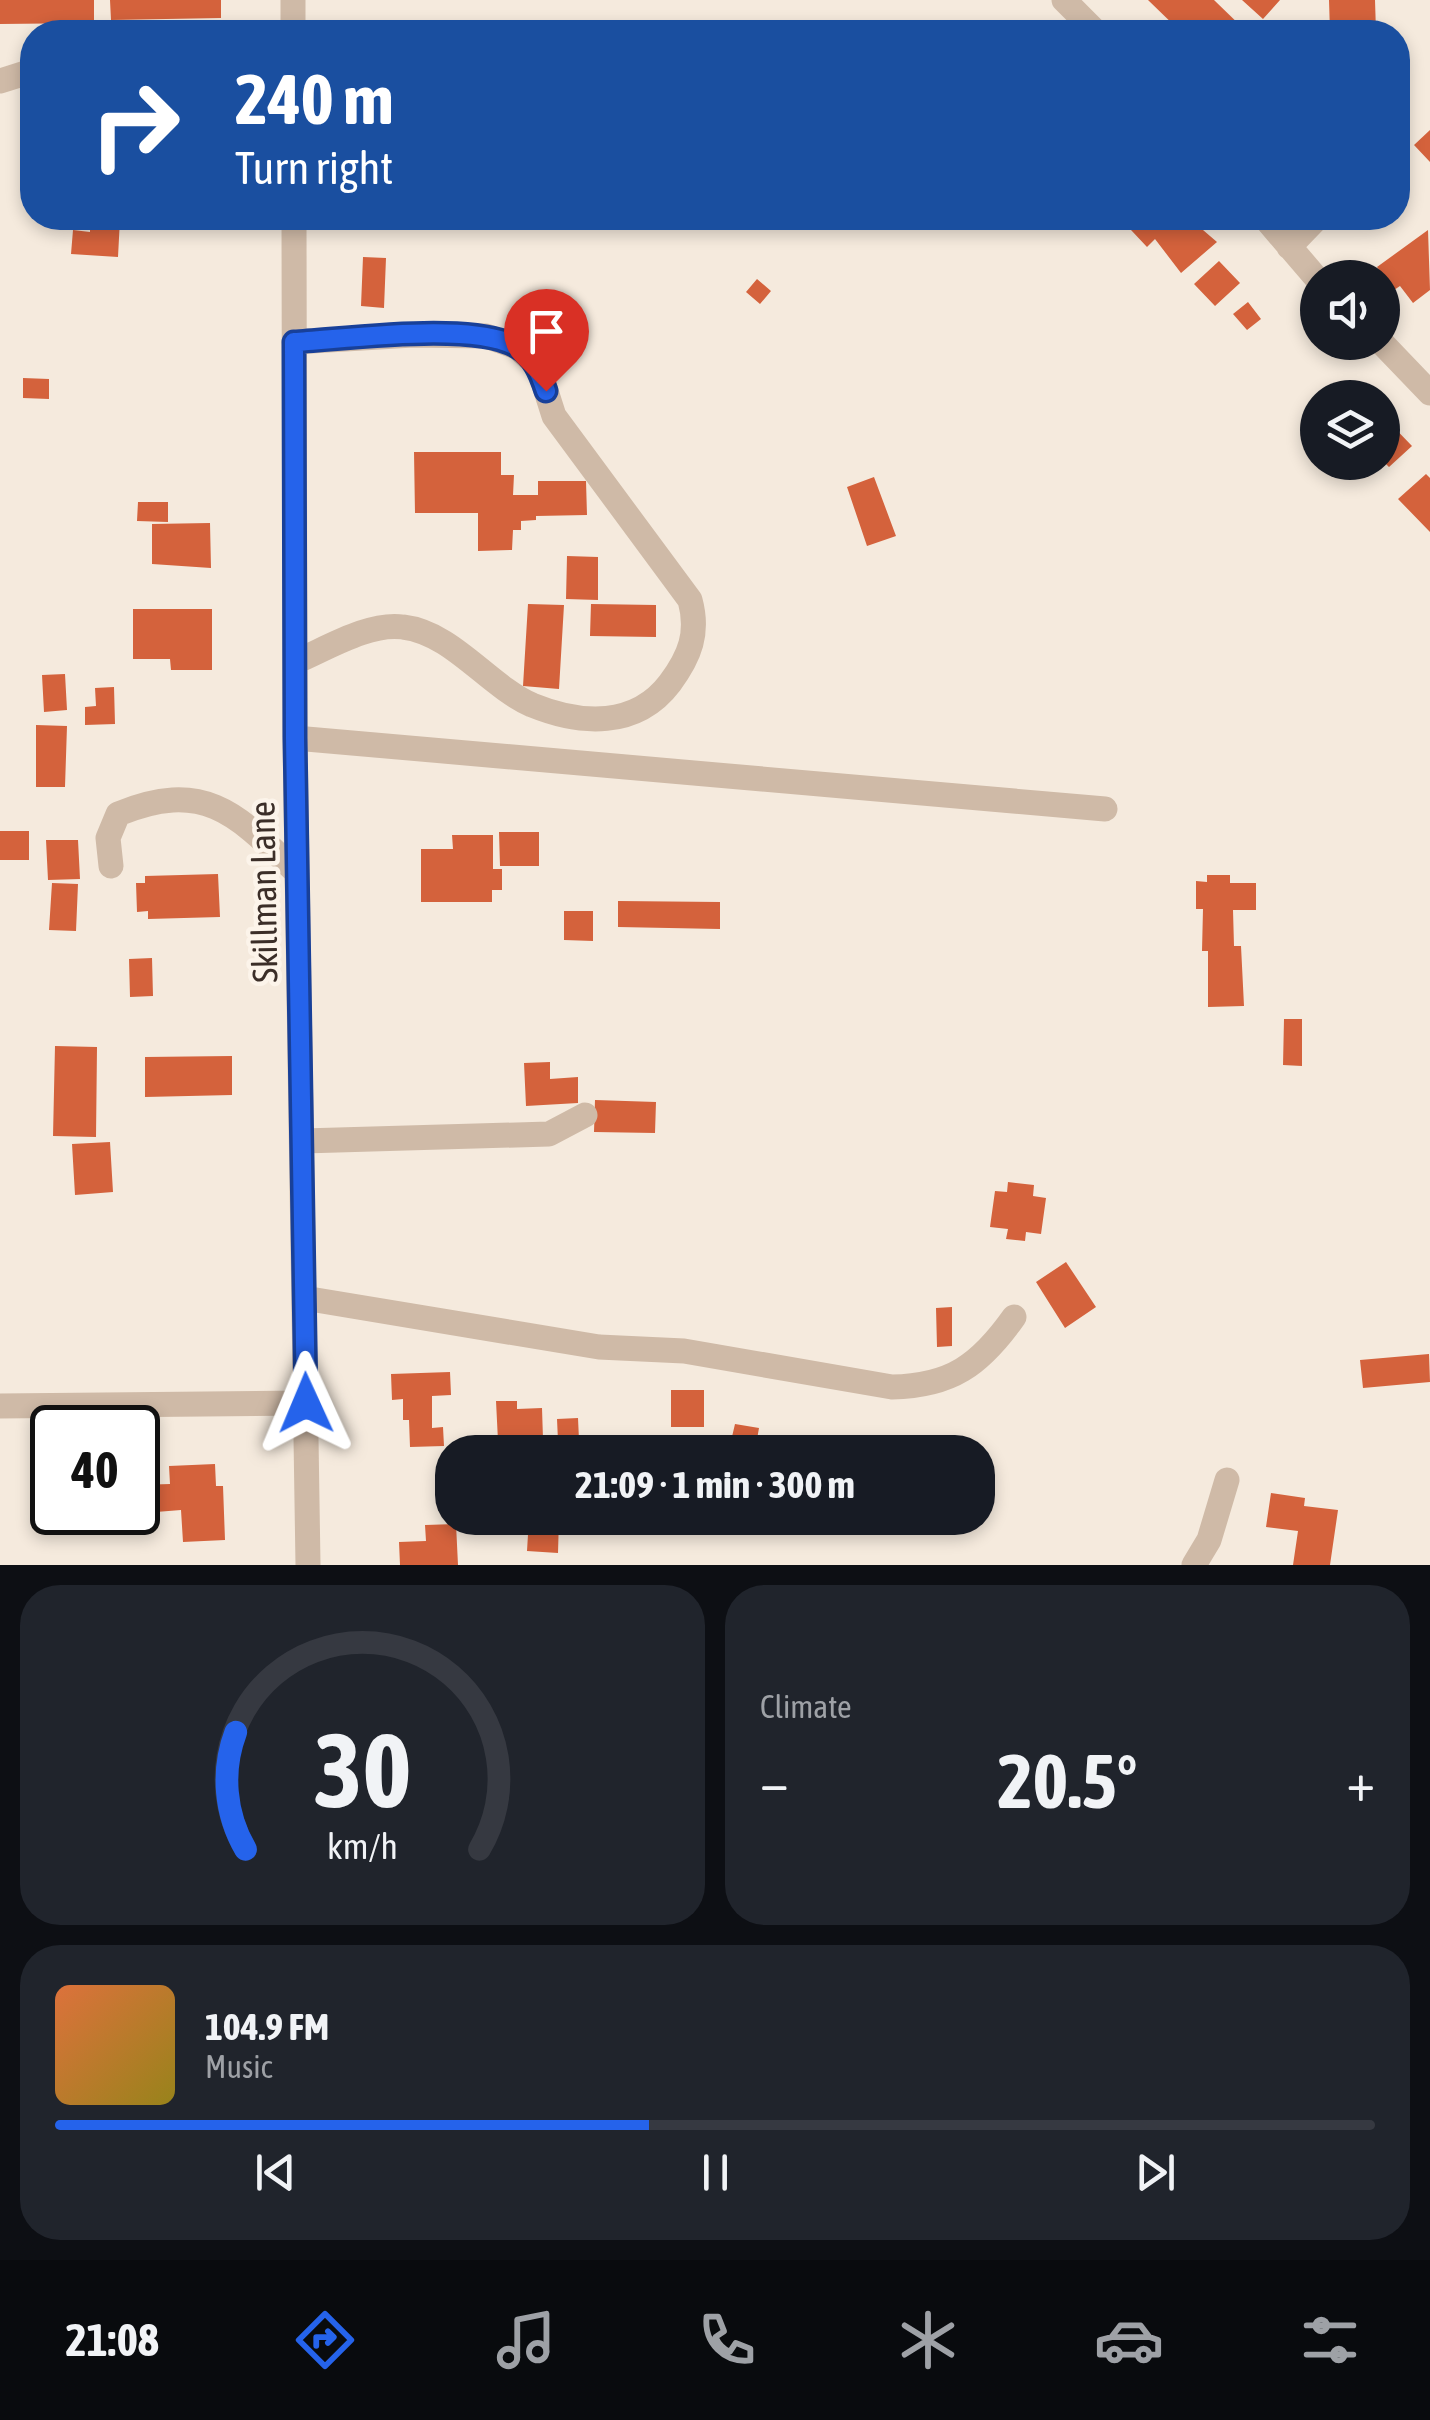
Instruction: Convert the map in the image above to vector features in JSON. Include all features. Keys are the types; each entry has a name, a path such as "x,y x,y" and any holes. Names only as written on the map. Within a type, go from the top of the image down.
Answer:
{"street":[{"path":"1064,0 1084,20"},
{"name":"Skillman Lane","path":"294,230 295,738 308,1565"},
{"path":"1276,230 1300,260"},
{"path":"1289,247 1305,230"},
{"path":"294,342 413,335 486,336 517,347 538,366 554,416 690,600 696,623 688,660 661,696 642,712 617,719 592,718 532,704 422,630 397,626 370,631 295,662"},
{"path":"1398,360 1430,393"},
{"path":"295,738 1105,809"},
{"path":"111,866 108,838 118,814 150,801 208,801 246,822 297,873"},
{"path":"303,1141 549,1134 585,1116"},
{"path":"304,1298 598,1347 684,1351 892,1388 923,1386 952,1378 993,1346 1014,1317"},
{"path":"0,1406 306,1403"},
{"path":"1194,1565 1209,1540 1226,1480"}],"building":[{"path":"0,0 94,0 94,20 20,20 20,24 0,24"},
{"path":"110,0 221,0 221,18 111,20"},
{"path":"1148,0 1214,0 1235,20 1169,20"},
{"path":"1242,0 1280,0 1263,19"},
{"path":"1329,0 1375,0 1376,20 1330,20"},
{"path":"1430,130 1430,162 1414,145"},
{"path":"73,230 119,230 118,257 71,254"},
{"path":"1131,230 1203,230 1217,242 1181,273 1155,239 1147,247"},
{"path":"1428,230 1430,290 1413,303 1400,286 1400,260 1387,260"},
{"path":"363,257 386,258 384,308 361,306"},
{"path":"1219,261 1240,283 1215,306 1194,284"},
{"path":"757,279 771,291 760,304 746,292"},
{"path":"1248,302 1261,319 1247,330 1233,314"},
{"path":"23,378 49,379 49,399 23,398"},
{"path":"1400,434 1412,446 1400,457"},
{"path":"414,452 501,452 501,475 514,475 513,495 538,495 538,481 586,481 587,515 536,516 536,520 521,521 521,530 513,530 512,550 478,551 478,513 415,513"},
{"path":"1426,474 1430,478 1430,532 1398,499"},
{"path":"874,477 896,536 867,546 847,487"},
{"path":"138,502 168,502 168,522 137,521"},
{"path":"210,523 211,568 152,564 152,524"},
{"path":"567,556 598,557 598,600 566,599"},
{"path":"528,604 564,605 559,689 523,686"},
{"path":"591,604 656,605 656,637 590,636"},
{"path":"133,609 212,609 212,670 171,670 170,659 133,659"},
{"path":"65,674 67,710 44,712 42,675"},
{"path":"114,687 115,724 85,725 85,707 96,706 95,688"},
{"path":"36,725 67,726 65,787 36,787"},
{"path":"0,831 29,831 29,860 0,860"},
{"path":"499,832 539,832 539,866 500,866"},
{"path":"452,835 493,835 493,869 502,869 502,890 492,890 492,902 421,902 421,849 453,849"},
{"path":"46,840 78,840 80,879 48,880"},
{"path":"218,874 220,917 148,919 148,911 137,912 136,883 145,883 145,876"},
{"path":"1207,875 1230,875 1230,883 1256,883 1256,910 1233,910 1234,946 1241,946 1244,1006 1208,1007 1208,951 1202,951 1203,909 1196,909 1196,881 1207,882"},
{"path":"52,883 78,884 76,931 49,930"},
{"path":"618,901 720,902 720,929 618,927"},
{"path":"564,911 593,911 593,941 564,940"},
{"path":"152,958 153,996 130,997 129,959"},
{"path":"1284,1019 1302,1019 1302,1066 1283,1065"},
{"path":"55,1046 97,1047 96,1137 53,1136"},
{"path":"232,1056 232,1095 145,1097 145,1057"},
{"path":"550,1062 550,1079 578,1077 578,1103 526,1106 524,1063"},
{"path":"595,1100 656,1102 655,1133 594,1132"},
{"path":"110,1142 113,1192 75,1195 72,1144"},
{"path":"1008,1182 1034,1185 1033,1196 1046,1198 1041,1234 1026,1232 1025,1241 1006,1239 1008,1229 990,1227 995,1191 1007,1192"},
{"path":"1066,1262 1096,1307 1065,1328 1036,1282"},
{"path":"952,1307 952,1346 937,1347 936,1308"},
{"path":"1429,1354 1430,1382 1363,1388 1360,1360"},
{"path":"450,1372 451,1395 432,1396 432,1428 443,1427 443,1435 435,1435 435,1446 410,1447 409,1420 403,1420 403,1399 392,1400 391,1374"},
{"path":"671,1390 704,1390 704,1427 671,1427"},
{"path":"496,1401 517,1401 517,1409 542,1408 543,1435 498,1435"},
{"path":"578,1418 579,1435 558,1435 557,1419"},
{"path":"735,1424 759,1428 758,1435 732,1435"},
{"path":"215,1464 216,1486 223,1486 225,1540 183,1542 181,1510 160,1512 160,1484 170,1484 169,1466"},
{"path":"1271,1493 1305,1498 1304,1506 1338,1510 1330,1565 1293,1565 1298,1531 1266,1527"},
{"path":"425,1525 435,1525 435,1535 457,1535 458,1565 400,1565 399,1542 426,1541"},
{"path":"528,1535 559,1535 558,1553 527,1551"}],"route":[{"path":"306,1403 295,738 294,342 413,335 486,336 517,347 538,366 546,391"}]}
